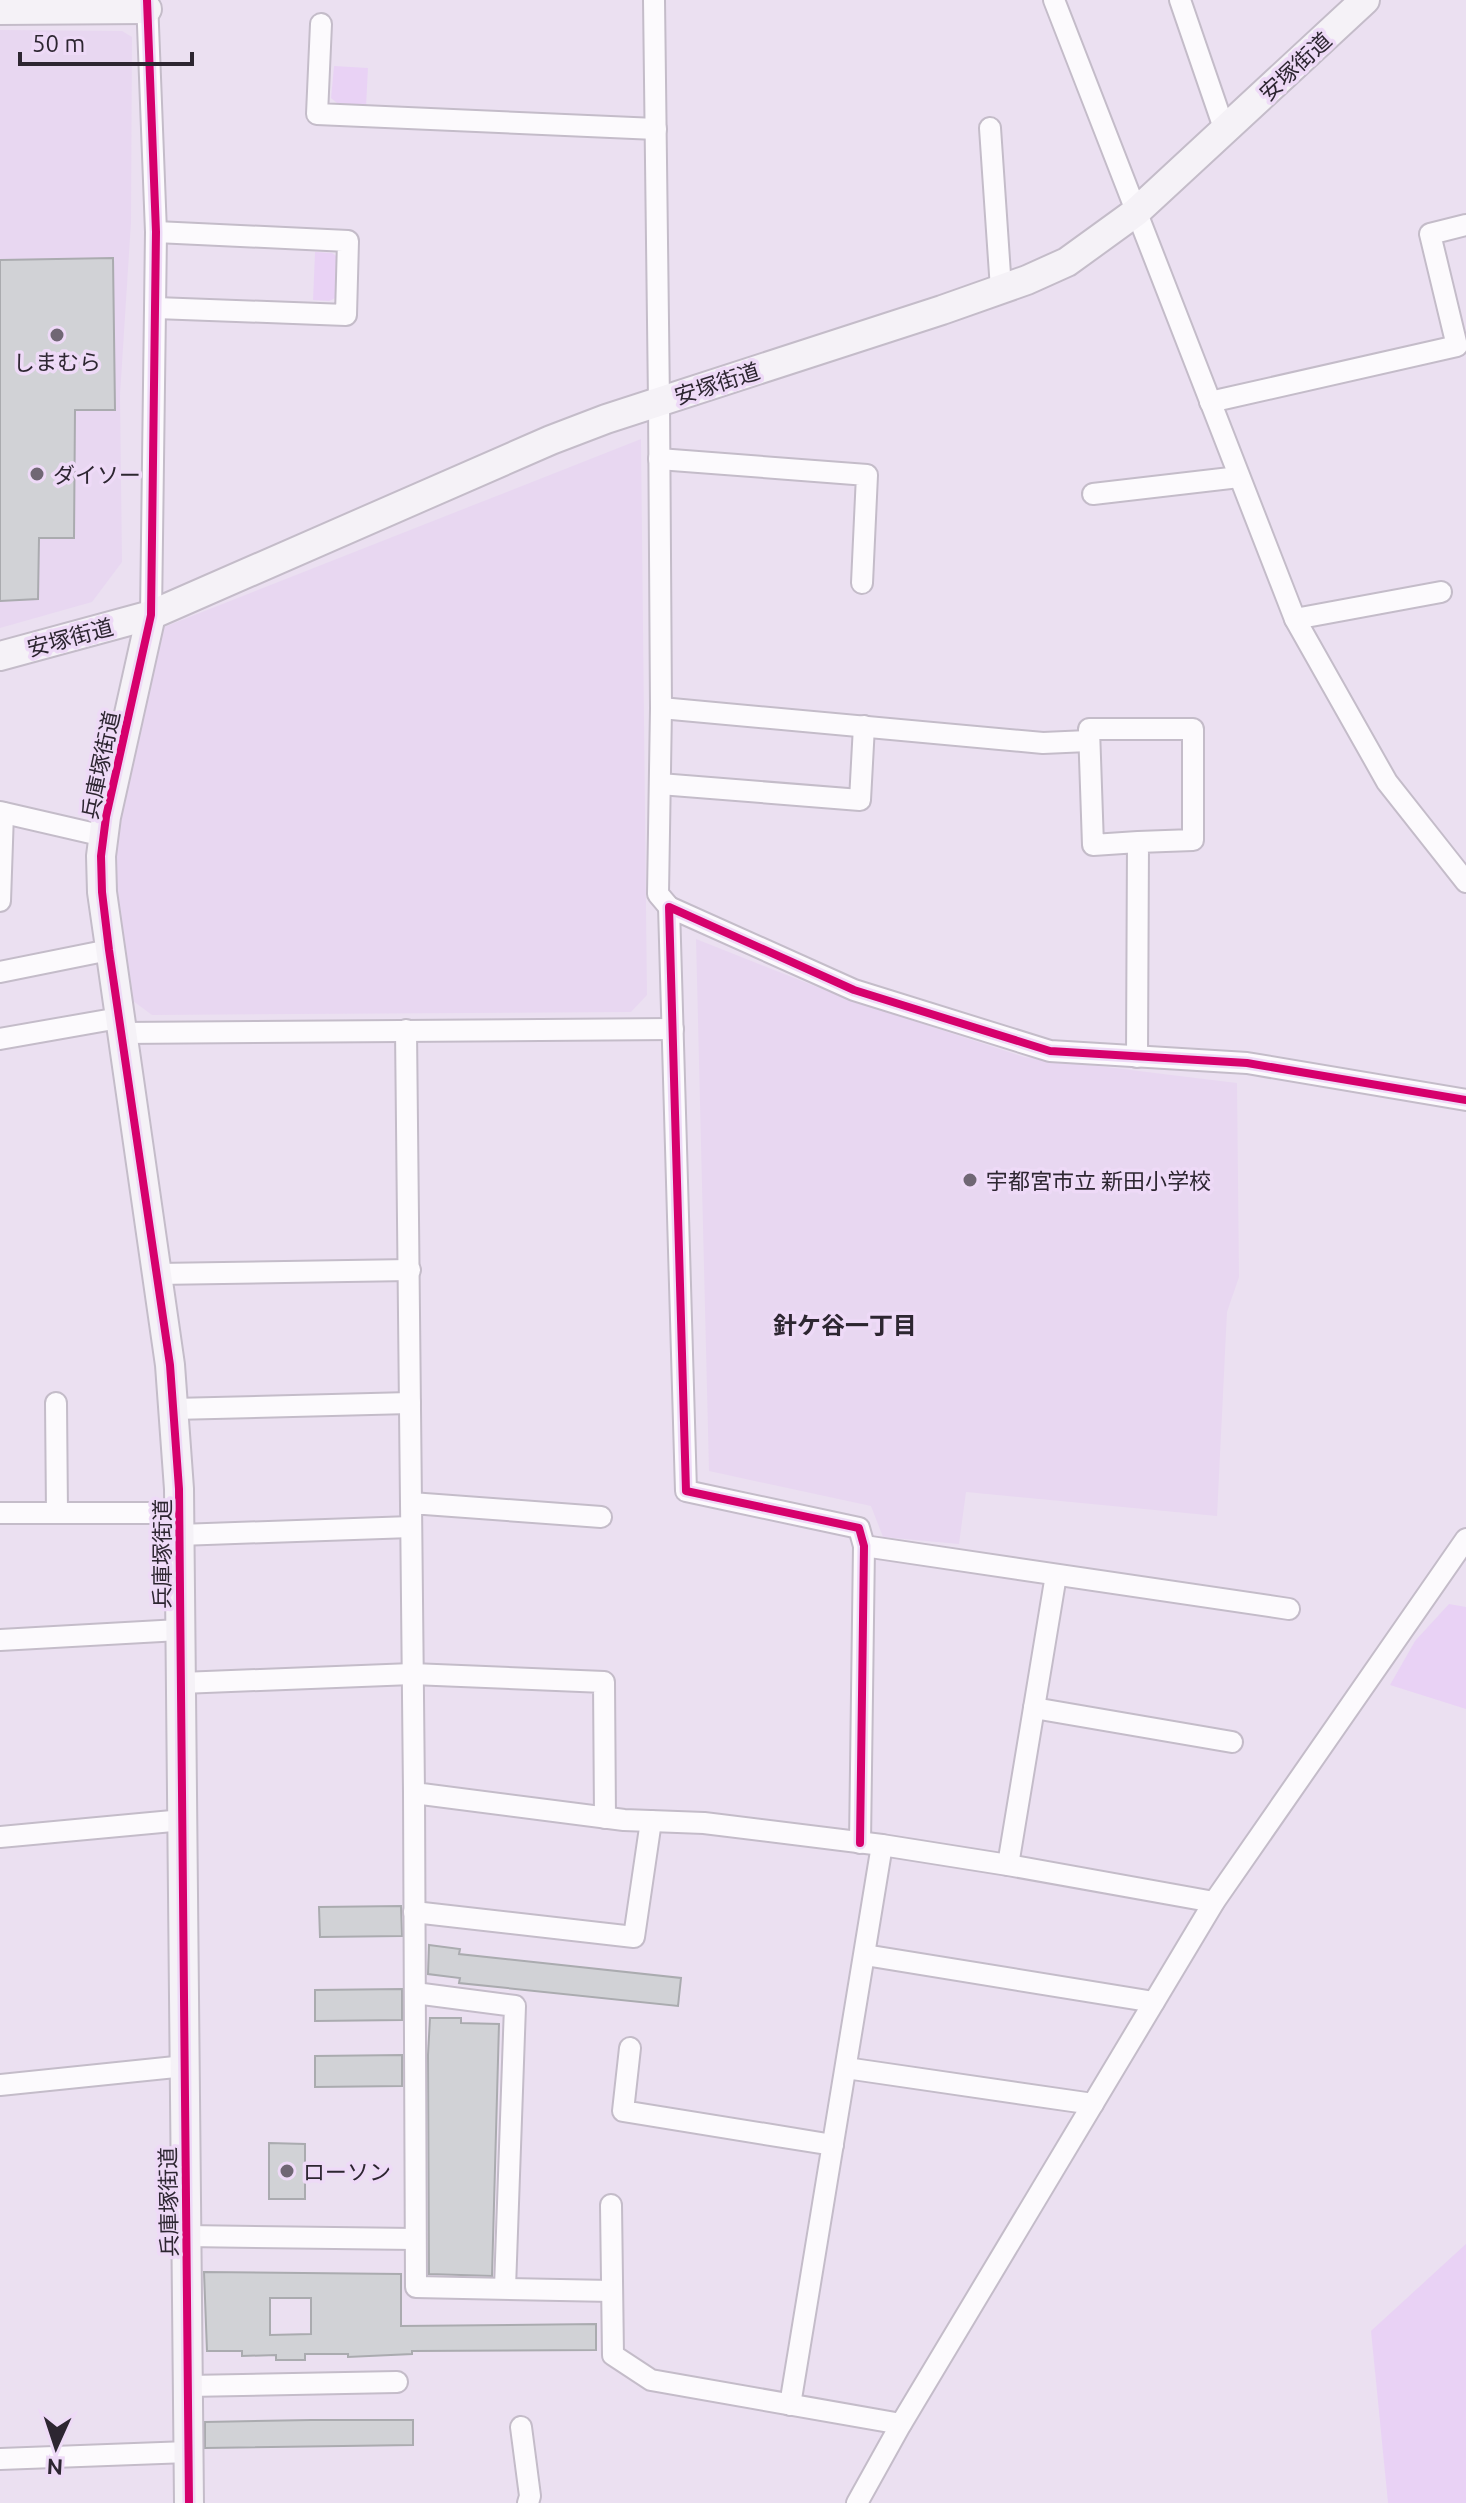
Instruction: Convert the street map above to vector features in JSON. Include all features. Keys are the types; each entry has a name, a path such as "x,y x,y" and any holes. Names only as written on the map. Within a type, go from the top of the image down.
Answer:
{"street":[{"path":"654,0 661,708 658,894 669,907 854,990 1050,1051 1247,1063 1466,1100"},
{"path":"1054,0 1295,619 1387,782 1466,882"},
{"path":"1180,0 1225,131"},
{"name":"安塚街道","path":"0,656 151,615 508,458 606,419 1001,289 1067,262 1136,212 1365,0"},
{"path":"0,10 147,4 156,232 151,615"},
{"path":"321,24 317,114 656,129"},
{"path":"990,128 1001,289"},
{"path":"1210,402 1457,346 1430,234 1466,225"},
{"path":"156,232 348,241 346,315 156,308"},
{"path":"659,459 867,475 862,583"},
{"path":"1093,494 1239,477"},
{"path":"1295,619 1441,592"},
{"name":"兵庫塚街道","path":"151,615 112,787 104,836 102,892 170,1365 173,1409 179,1524 189,2503"},
{"path":"661,708 1043,743 1088,741"},
{"path":"660,784 860,800 864,726"},
{"path":"1089,729 1193,729 1193,840 1138,842 1093,845 1089,729"},
{"path":"0,901 1,812 104,836"},
{"path":"1137,1057 1138,842"},
{"path":"669,907 686,1491 859,1528 864,1546 860,1843"},
{"path":"0,972 109,950"},
{"path":"0,1039 120,1025 406,1030 673,1029"},
{"path":"406,1030 416,2287 612,2291"},
{"path":"157,1274 410,1270"},
{"path":"56,1403 57,1513"},
{"path":"173,1409 410,1403"},
{"path":"411,1503 601,1517"},
{"path":"0,1513 57,1513 179,1524 411,1527"},
{"path":"857,2503 901,2424 1214,1902 1466,1539"},
{"path":"864,1546 1289,1609"},
{"path":"1008,1865 1056,1575"},
{"path":"0,1640 179,1630"},
{"path":"181,1683 412,1674 604,1682 605,1818"},
{"path":"1034,1708 1232,1742"},
{"path":"414,1793 605,1818 704,1823 882,1845 1214,1902"},
{"path":"0,1837 183,1820"},
{"path":"414,1912 634,1937 651,1821"},
{"path":"790,2405 882,1845"},
{"path":"865,1955 1154,2002"},
{"path":"415,1993 515,2006 505,2288"},
{"path":"630,2048 623,2111 833,2145"},
{"path":"0,2085 185,2066"},
{"path":"846,2068 1093,2104"},
{"path":"611,2205 613,2355 651,2380 901,2424"},
{"path":"186,2236 415,2239"},
{"path":"188,2386 397,2382"},
{"path":"521,2427 530,2496 528,2503"},
{"path":"0,2459 188,2452"}],"shaded area":[{"path":"0,30 122,31 132,37 131,222 120,395 122,562 92,602 0,628"},
{"path":"334,66 368,68 366,108 342,107 331,98"},
{"path":"315,252 332,253 340,259 339,296 329,301 313,300"},
{"path":"641,439 647,995 631,1012 152,1015 129,998 116,891 117,834 159,629"},
{"name":"宇都宮市立 新田小学校","path":"696,939 850,1000 1024,1057 1237,1083 1239,1277 1227,1312 1217,1516 966,1492 959,1544 883,1537 871,1506 709,1471"},
{"path":"1449,1604 1466,1607 1466,1709 1390,1685 1415,1641"},
{"path":"1466,2244 1466,2503 1388,2503 1371,2331"}],"building":[{"path":"113,258 115,410 75,410 74,538 39,538 38,599 0,601 0,260"},
{"path":"401,1906 402,1936 320,1937 319,1907"},
{"path":"429,1945 460,1949 459,1954 681,1978 678,2006 459,1983 460,1978 428,1974"},
{"path":"402,1989 402,2020 315,2021 315,1990"},
{"path":"430,2018 461,2018 461,2023 499,2024 492,2276 429,2274"},
{"path":"402,2055 402,2086 315,2087 315,2056"},
{"name":"ローソン","path":"269,2143 305,2144 305,2199 269,2199"},
{"path":"204,2272 401,2274 401,2326 596,2324 596,2350 412,2351 412,2354 348,2357 348,2354 305,2354 305,2360 276,2360 276,2355 242,2356 242,2351 207,2351","holes":["270,2298 311,2298 311,2334 270,2335"]},
{"path":"413,2420 413,2445 205,2448 205,2422"}],"cycle path":[{"path":"147,0 156,232 151,615 106,817 101,856 109,950 170,1365 179,1489 189,2503"},
{"path":"860,1843 864,1546 859,1528 686,1491 669,907 854,990 1050,1051 1247,1063 1466,1100"}],"place":[{"name":"しまむら","path":"57,335"},
{"name":"ダイソー","path":"37,474"},
{"name":"宇都宮市立 新田小学校","path":"970,1180"},
{"name":"ローソン","path":"287,2171"}],"district":[{"name":"針ケ谷一丁目","path":"845,1325"}]}
